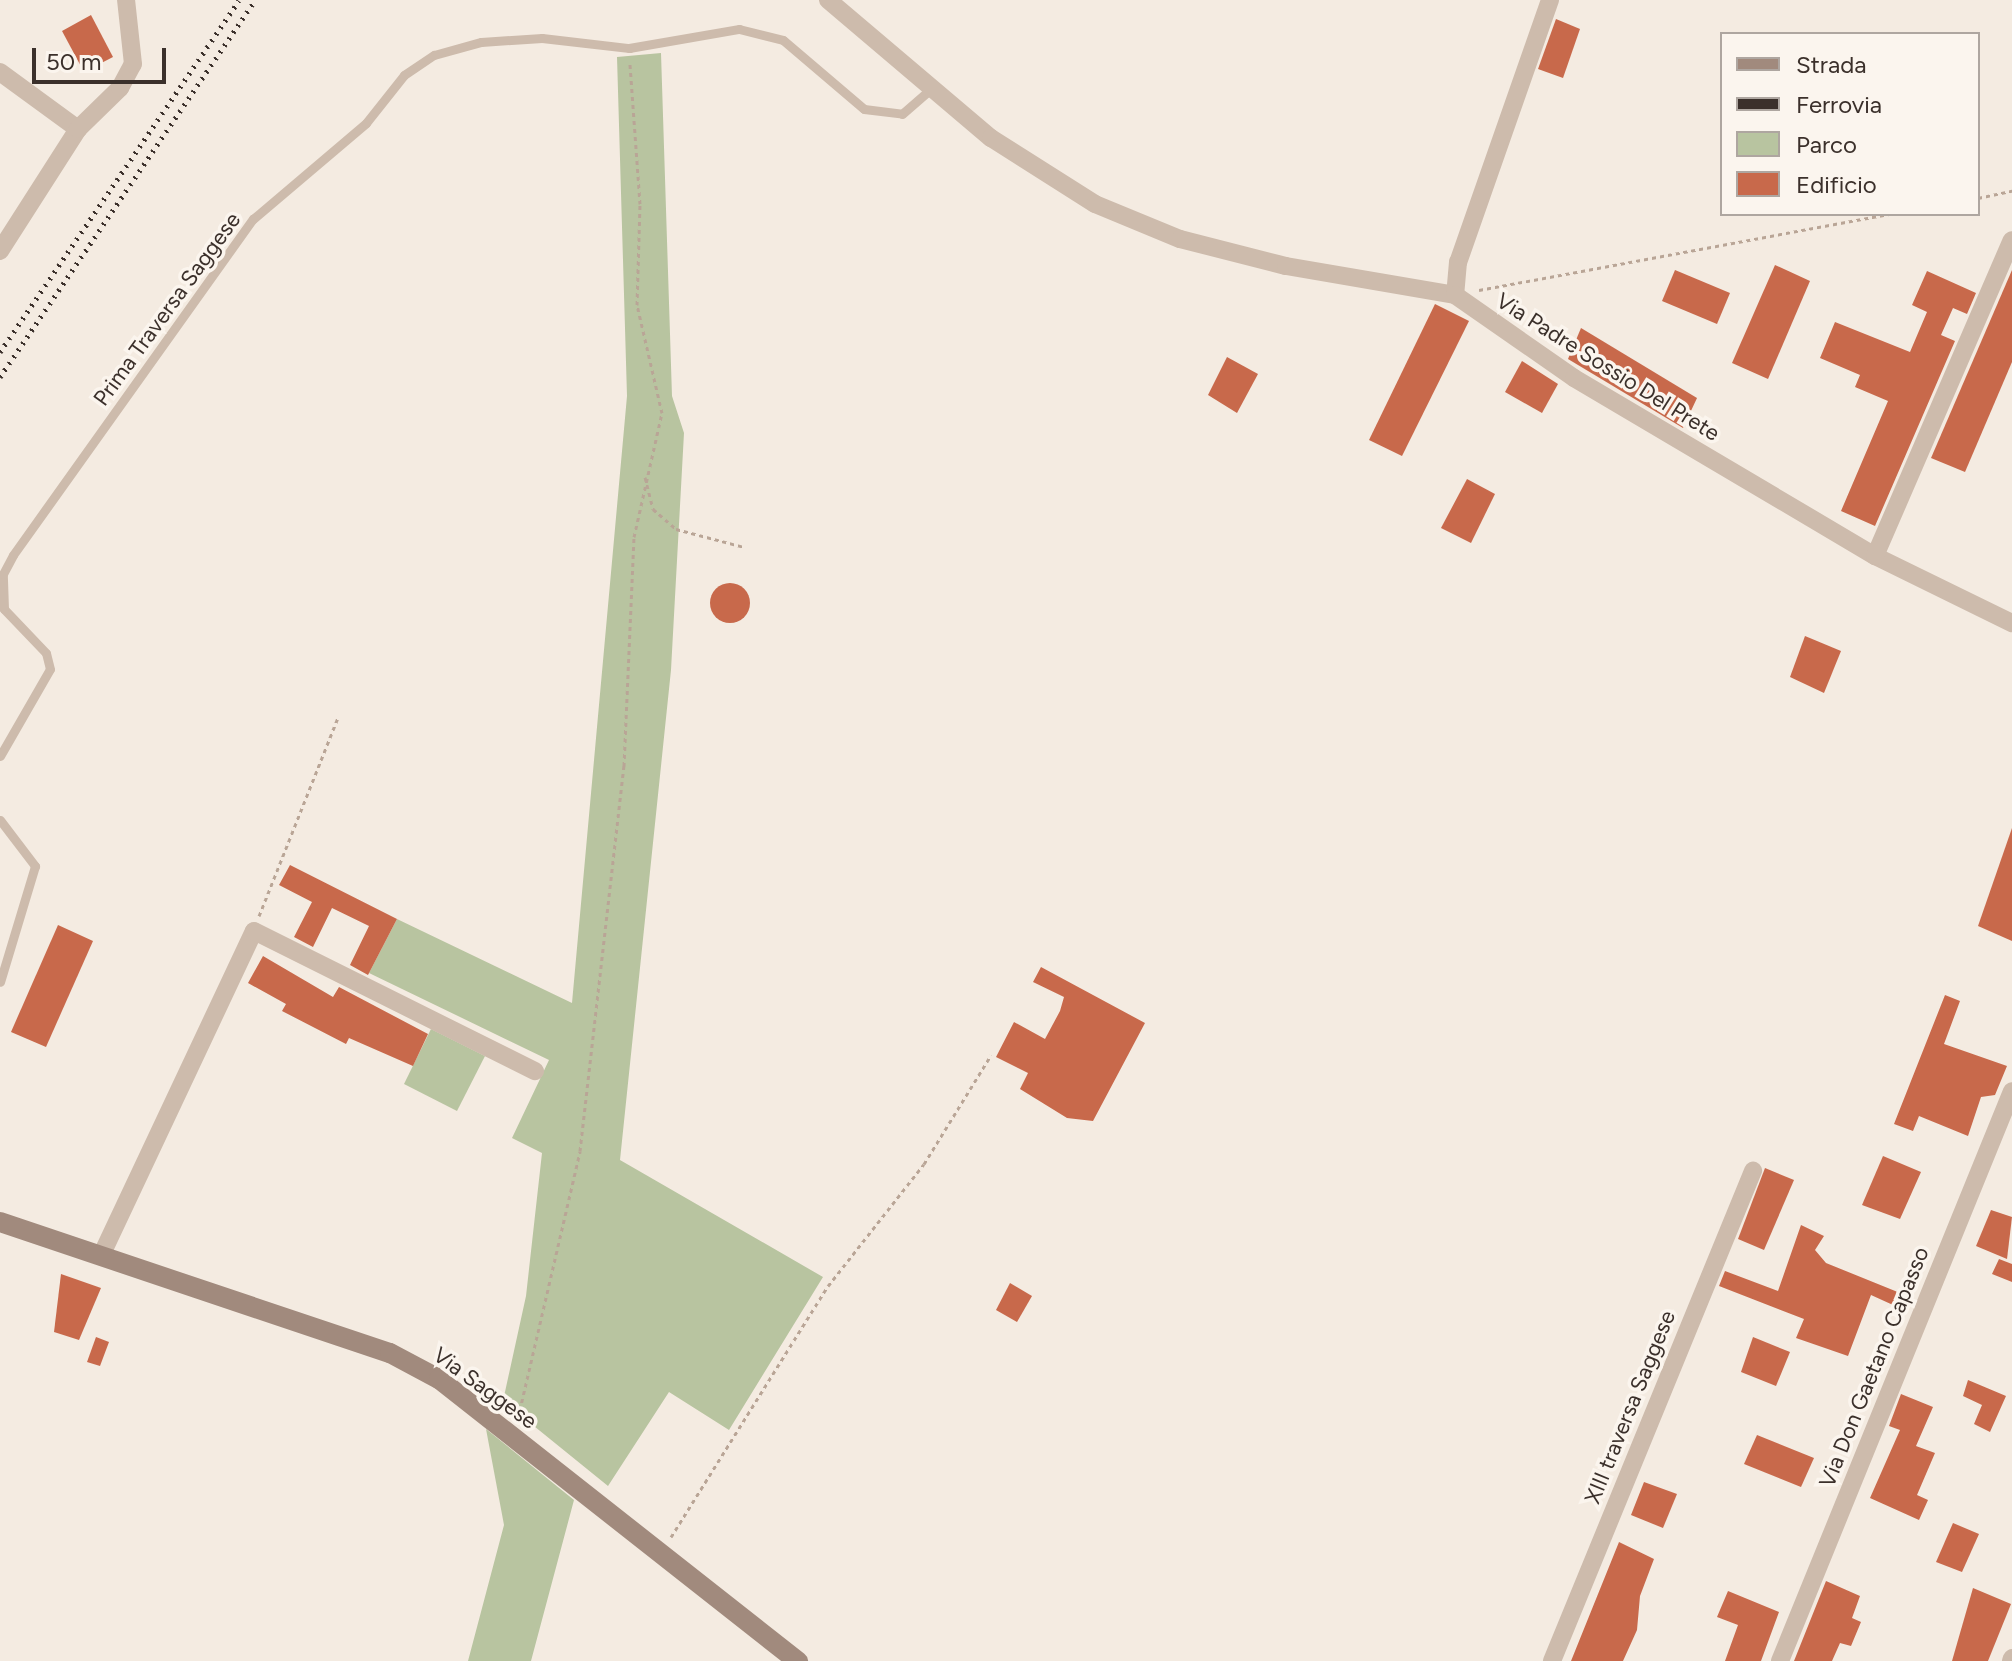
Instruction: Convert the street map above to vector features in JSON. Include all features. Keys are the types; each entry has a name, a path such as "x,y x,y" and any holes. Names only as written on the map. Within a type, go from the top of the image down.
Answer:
{"main road":[{"name":"Via Saggese","path":"0,1222 390,1353 439,1379 798,1661"}],"street":[{"path":"0,251 78,129 110,100 133,64 126,0"},
{"path":"830,2 932,88 1048,178 1180,239 1455,295 1458,262 1550,0"},
{"path":"0,72 78,129"},
{"path":"1875,556 2012,240"},
{"name":"Via Padre Sossio Del Prete","path":"1455,295 1574,378 1875,556 2012,623"},
{"path":"101,1256 254,931 535,1071"},
{"name":"Via Don Gaetano Capasso","path":"1780,1661 2012,1091"},
{"name":"XIII traversa Saggese","path":"1552,1661 1753,1171"}],"lane":[{"name":"Prima Traversa Saggese","path":"0,756 50,669 40,645 4,609 3,574 253,219 434,55 542,38 629,48 739,29 783,40 864,109 902,114 932,88"},
{"path":"0,820 35,866 0,982"}],"path":[{"path":"512,1436 529,1390 580,1151 623,779 634,537 644,474 662,413 637,305 640,204 629,48"},
{"path":"1980,198 2012,191"},
{"path":"1455,295 1878,216"},
{"path":"644,474 653,509 676,529 744,547"},
{"path":"254,931 338,717"},
{"path":"660,1554 828,1286 924,1164 991,1055"}],"green space":[{"path":"661,53 672,396 684,433 671,670 620,1160 823,1277 729,1430 669,1392 608,1486 503,1401 526,1296 542,1153 512,1138 549,1060 369,973 397,919 572,1003 627,396 617,57"},
{"path":"431,1029 485,1056 457,1111 404,1084"},
{"path":"486,1429 574,1500 531,1661 468,1661 504,1525"}],"building":[{"path":"91,15 113,57 84,72 62,31"},
{"path":"1556,19 1580,29 1563,78 1538,69"},
{"path":"1775,265 1810,281 1768,379 1732,363"},
{"path":"1675,270 1730,293 1717,324 1662,301"},
{"path":"2012,270 2012,362 1965,472 1931,458"},
{"path":"1927,271 1976,293 1967,314 1953,308 1941,335 1955,341 1875,526 1841,511 1888,401 1855,387 1860,375 1820,358 1835,322 1910,352 1927,312 1912,305"},
{"path":"1435,304 1469,321 1402,456 1369,440"},
{"path":"1581,328 1697,398 1683,428 1568,359"},
{"path":"1227,357 1258,374 1237,413 1208,395"},
{"path":"1522,361 1558,384 1542,413 1505,392"},
{"path":"1467,479 1495,494 1471,543 1441,528"},
{"path":"730,583 744,589 750,603 744,617 730,623 716,617 710,603 716,589"},
{"path":"1805,636 1841,651 1824,693 1790,677"},
{"path":"2012,828 2012,941 1978,926"},
{"path":"290,865 397,919 368,975 350,965 369,926 332,908 313,947 294,937 312,902 279,885"},
{"path":"58,925 93,941 46,1047 11,1032"},
{"path":"263,956 333,997 339,987 428,1034 413,1066 349,1038 346,1044 282,1011 286,1004 248,983"},
{"path":"1041,967 1145,1023 1093,1121 1067,1118 1020,1089 1028,1073 996,1057 1014,1022 1045,1039 1060,1011 1064,997 1033,982"},
{"path":"1945,995 1960,1001 1944,1044 2007,1066 1995,1095 1981,1097 1968,1136 1919,1116 1913,1131 1894,1124"},
{"path":"1883,1156 1921,1172 1900,1219 1862,1205"},
{"path":"1765,1168 1794,1180 1764,1250 1738,1239"},
{"path":"1991,1210 2012,1217 2007,1259 1976,1246"},
{"path":"1801,1225 1824,1236 1815,1250 1826,1263 1910,1297 1904,1310 1871,1295 1848,1356 1796,1338 1804,1319 1719,1286 1725,1271 1778,1291"},
{"path":"1999,1259 2012,1264 2012,1282 1992,1274"},
{"path":"61,1274 101,1288 79,1340 54,1332"},
{"path":"1010,1283 1032,1296 1017,1322 996,1310"},
{"path":"96,1337 109,1342 100,1366 87,1362"},
{"path":"1753,1337 1790,1352 1776,1386 1741,1372"},
{"path":"1968,1380 2006,1396 1990,1432 1974,1424 1982,1405 1963,1396"},
{"path":"1901,1394 1933,1407 1916,1446 1935,1453 1917,1495 1928,1500 1919,1520 1870,1498 1900,1430 1889,1426"},
{"path":"1757,1435 1814,1458 1801,1487 1744,1464"},
{"path":"1644,1482 1677,1494 1663,1528 1631,1515"},
{"path":"1953,1523 1979,1534 1962,1572 1936,1562"},
{"path":"1619,1542 1654,1559 1640,1596 1637,1630 1623,1661 1571,1661"},
{"path":"1826,1581 1860,1596 1852,1618 1861,1622 1851,1646 1840,1643 1832,1661 1794,1661"},
{"path":"1973,1588 2011,1604 1988,1661 1952,1661"},
{"path":"1728,1591 1779,1612 1761,1661 1725,1661 1738,1625 1717,1617"}],"railway":[{"path":"0,352 239,0"},
{"path":"0,377 255,0"}]}
